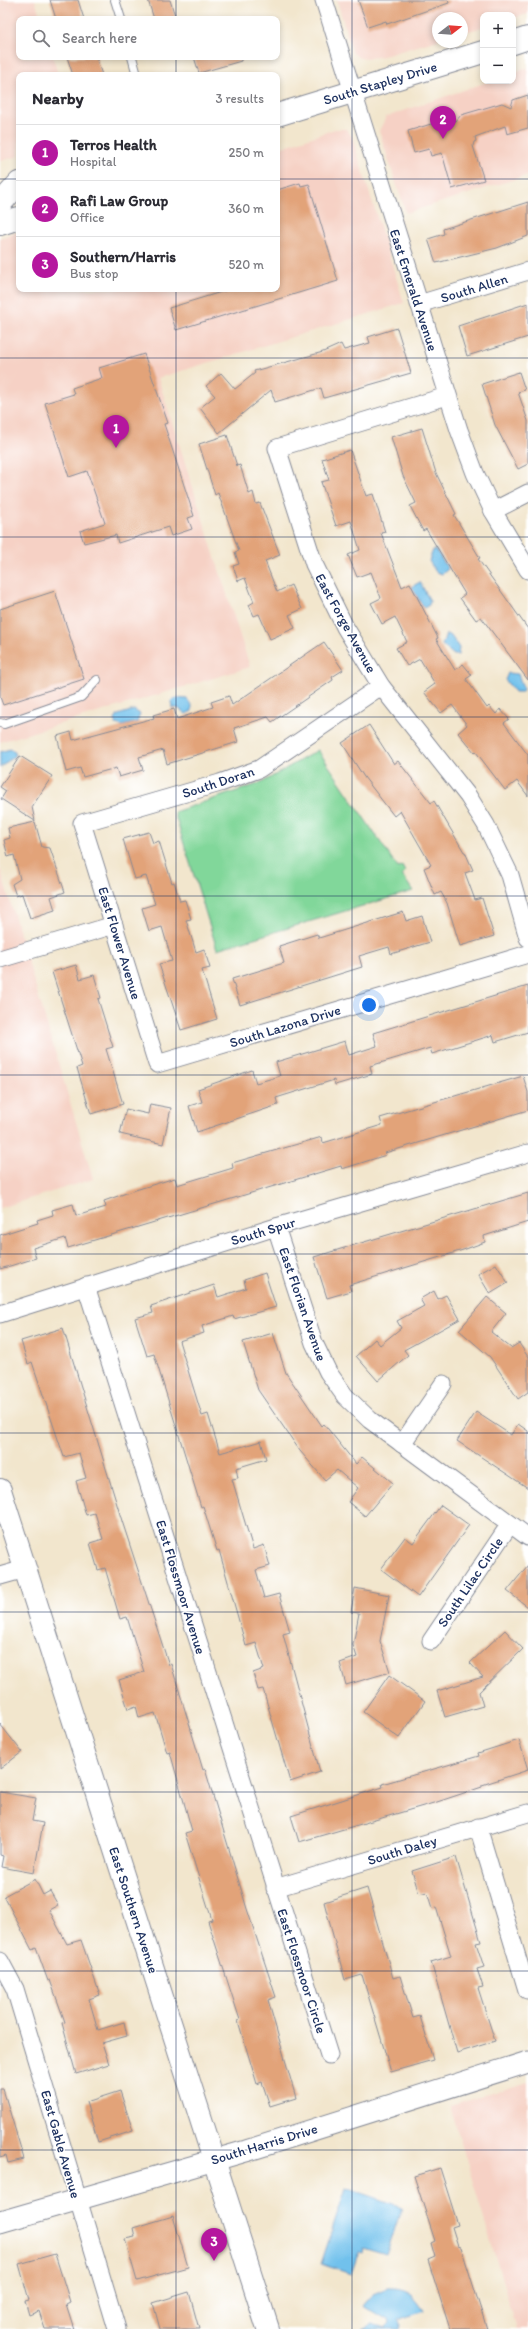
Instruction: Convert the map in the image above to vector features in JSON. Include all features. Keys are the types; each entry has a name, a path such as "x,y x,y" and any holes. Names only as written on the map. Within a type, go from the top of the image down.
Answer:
{"main road":[{"path":"516,42 528,38"},
{"name":"South Stapley Drive","path":"280,114 352,90 480,53"},
{"path":"0,186 16,183"},
{"path":"0,204 16,185"},
{"path":"0,224 16,219"},
{"name":"East Southern Avenue","path":"0,1490 268,2329"}],"street":[{"name":"East Emerald Avenue","path":"324,0 448,396 475,473 493,511 528,570"},
{"name":"South Allen","path":"419,304 528,271"},
{"name":"East Forge Avenue","path":"448,396 276,448 314,564 345,627 381,686 468,796 486,825 510,875 528,938"},
{"path":"493,511 528,493"},
{"name":"South Doran","path":"82,823 220,783 259,769 381,686"},
{"name":"East Flower Avenue","path":"82,823 157,1064"},
{"path":"0,959 114,925"},
{"name":"South Lazona Drive","path":"157,1064 528,954"},
{"name":"South Spur","path":"0,1314 276,1227 528,1153"},
{"name":"East Florian Avenue","path":"276,1227 314,1343 328,1372 345,1396 370,1420 528,1537"},
{"name":"East Flossmoor Avenue","path":"86,1286 275,1888"},
{"path":"402,1444 442,1384"},
{"name":"South Lilac Circle","path":"431,1641 510,1524"},
{"path":"0,1576 25,1568"},
{"name":"South Daley","path":"275,1888 528,1813"},
{"path":"478,1827 527,1990"},
{"name":"East Flossmoor Circle","path":"275,1888 329,2055"},
{"name":"East Gable Avenue","path":"0,1961 16,1989 117,2329"},
{"name":"South Harris Drive","path":"0,2222 213,2160 528,2062"}],"lane":[{"path":"115,0 119,16"},
{"path":"133,60 136,72"},
{"path":"0,723 4,724 81,697 97,680"}],"shaded area":[{"path":"0,0 35,0 40,16 16,16 16,60 54,60 57,72 16,72 16,157 0,161"},
{"path":"337,0 528,0 528,14 516,17 516,12 480,12 480,28 468,31 468,12 432,12 432,42 380,57 359,58 352,52"},
{"path":"528,68 528,175 406,213 379,131 386,117 481,84 516,84 516,72"},
{"path":"335,129 346,129 352,137 404,303 158,378 250,667 0,742 0,238 16,233 16,292 280,292 280,148"},
{"path":"0,868 93,1179 0,1208"},
{"path":"528,2082 528,2329 517,2329 450,2106"}],"green space":[{"path":"318,750 398,868 402,866 405,872 402,875 413,891 217,949 174,812 261,783"}],"water":[{"path":"433,550 436,550 448,569 442,574 436,572 429,561"},
{"path":"420,582 430,601 429,605 424,608 411,587"},
{"path":"446,634 451,636 459,648 458,655 454,655 442,645"},
{"path":"508,673 518,674 523,688 522,692 515,692 505,680"},
{"path":"177,698 187,699 192,706 192,711 186,714 178,708 172,708 171,701"},
{"path":"134,710 140,714 137,722 122,726 116,724 115,720 118,715"},
{"path":"10,749 15,752 15,755 0,768 0,752"},
{"path":"346,2188 402,2207 386,2255 363,2248 362,2252 359,2251 351,2274 321,2264"},
{"path":"387,2288 399,2289 414,2296 424,2311 398,2320 401,2325 400,2329 362,2329 372,2324 385,2328 389,2324 388,2321 363,2306 373,2294"}],"building":[{"path":"50,0 78,0 83,16 55,16"},
{"path":"148,0 170,0 175,16 153,16"},
{"path":"358,0 448,0 449,3 387,24 386,21 368,27"},
{"path":"68,60 97,60 101,72 72,72"},
{"path":"195,60 241,60 202,72 199,72"},
{"path":"528,95 528,128 507,134 505,126 475,137 476,141 474,142 473,146 484,180 452,189 442,153 431,156 429,149 414,153 408,131 451,118 456,121 461,115 502,103 511,107 513,100"},
{"path":"300,183 301,186 309,184 338,281 176,330 169,308 221,292 280,292 280,189"},
{"path":"528,202 528,236 497,248 436,263 428,239 444,234 443,229"},
{"path":"528,303 528,337 467,356 458,326"},
{"path":"397,328 411,373 324,398 321,388 275,402 271,390 219,433 200,408 215,396 206,386 221,373 235,389 255,373 254,371 323,352 341,344 344,350 370,343 368,337"},
{"path":"144,354 168,423 164,424 194,516 188,518 192,529 171,536 168,527 118,543 116,535 84,543 80,531 105,523 87,471 69,477 45,403 74,394 72,388 102,378 99,368"},
{"path":"519,372 525,390 518,392 528,421 528,464 518,469 495,425 482,384"},
{"path":"422,428 436,473 456,514 454,515 480,558 478,559 528,629 528,680 481,617 476,620 460,598 465,594 426,529 423,531 410,506 416,503 403,476 391,437"},
{"path":"227,435 237,466 240,465 249,494 253,492 256,504 260,503 280,555 265,561 277,592 291,585 302,609 289,615 295,628 270,639 259,614 254,616 249,605 254,602 245,578 238,581 233,566 239,564 235,552 239,551 218,493 215,495 199,444"},
{"path":"350,450 366,496 373,494 385,532 381,533 402,587 410,583 438,638 436,639 455,670 463,664 472,675 466,679 487,708 489,706 496,714 500,709 509,719 504,723 528,755 528,796 517,781 505,790 476,752 475,753 458,733 467,725 452,705 441,713 424,692 435,684 420,659 407,666 396,648 407,642 395,617 382,624 371,603 381,598 371,572 357,577 348,555 360,550 351,521 336,526 321,482 329,480 322,459"},
{"path":"55,591 84,679 3,705 0,697 0,609"},
{"path":"324,642 343,670 332,677 333,680 272,722 268,717 234,728 238,742 167,764 163,750 139,757 143,770 119,777 116,768 83,777 80,768 66,772 57,736 71,732 73,740 154,718 153,715 174,709 177,719 213,707 211,702 229,696 232,705"},
{"path":"369,725 394,764 398,761 431,803 434,801 465,852 473,870 465,873 475,900 482,898 494,936 460,946 447,903 441,892 435,895 424,868 431,865 400,811 394,816 364,777 342,743"},
{"path":"20,756 52,776 32,807 35,821 1,799 6,791 0,787"},
{"path":"35,822 42,847 50,848 65,892 51,897 55,910 30,918 22,894 16,896 12,884 20,879 14,855 8,857 4,840 10,838 8,828"},
{"path":"149,832 153,843 159,841 172,883 174,882 180,901 185,900 191,919 186,920 196,952 204,949 210,968 202,970 217,1019 181,1030 159,964 172,961 162,927 149,931 142,908 155,904 146,876 135,879 123,839"},
{"path":"403,912 406,921 422,916 430,942 391,954 389,947 359,956 362,967 240,1005 232,979 284,963 279,946 317,934 319,938"},
{"path":"76,965 80,979 94,975 101,998 98,999 113,1047 106,1049 123,1104 91,1114 77,1068 82,1066 52,972"},
{"path":"528,986 528,1032 495,1042 493,1035 432,1054 430,1048 370,1066 372,1074 335,1085 334,1080 276,1098 278,1105 197,1132 189,1106 202,1102 198,1089 252,1070 256,1083 280,1076 276,1062 345,1041 349,1055 377,1046 373,1033"},
{"path":"523,1076 528,1092 528,1110 385,1153 386,1155 342,1169 341,1166 68,1248 65,1238 33,1248 36,1258 0,1269 0,1235 38,1223 37,1220 53,1215 52,1210 73,1204 76,1216 106,1207 104,1201 132,1191 175,1178 177,1185 233,1168 232,1163 322,1137 323,1143 382,1125 380,1118"},
{"path":"150,1104 171,1108 163,1144 120,1134 126,1109 148,1114"},
{"path":"528,1193 528,1222 484,1236 485,1242 463,1250 349,1285 351,1291 327,1298 314,1257"},
{"path":"496,1264 508,1283 490,1294 478,1274"},
{"path":"265,1273 276,1307 234,1319 233,1316 202,1326 204,1333 179,1341 202,1416 208,1414 220,1453 261,1441 266,1459 236,1468 238,1478 232,1479 253,1549 264,1545 270,1566 256,1570 264,1598 279,1594 290,1632 283,1634 320,1772 290,1782 263,1689 258,1690 253,1673 264,1669 256,1643 246,1646 219,1550 217,1551 203,1506 201,1507 154,1354 147,1356 135,1318 153,1313 151,1306 214,1285 218,1297 246,1288 244,1280"},
{"path":"434,1291 438,1299 446,1295 460,1319 404,1350 408,1355 378,1381 356,1356 375,1339 380,1345 401,1328 397,1321 424,1306 420,1299"},
{"path":"487,1297 506,1313 491,1332 511,1348 519,1343 528,1357 528,1392 518,1399 490,1357 459,1330"},
{"path":"63,1328 122,1521 169,1665 171,1664 203,1770 205,1769 247,1909 276,1997 268,2000 296,2098 270,2106 262,2082 257,2084 238,2021 240,2020 208,1921 212,1920 185,1833 192,1831 170,1752 167,1753 155,1713 139,1718 136,1706 128,1709 119,1680 144,1672 127,1617 120,1619 105,1568 98,1570 90,1543 103,1539 95,1513 86,1515 76,1481 86,1478 79,1453 64,1457 32,1362 28,1364 21,1341"},
{"path":"273,1333 286,1373 322,1426 324,1424 356,1464 362,1457 393,1483 365,1516 348,1502 358,1488 337,1470 325,1480 300,1451 258,1390 243,1342"},
{"path":"476,1412 511,1435 518,1424 528,1431 528,1488 457,1441"},
{"path":"441,1505 469,1525 418,1597 381,1569 405,1537 413,1543"},
{"path":"528,1565 528,1607 507,1591"},
{"path":"355,1588 389,1595 380,1641 390,1672 346,1685 340,1663 357,1657 353,1645 359,1613 351,1612"},
{"path":"505,1630 523,1649 479,1692 483,1706 445,1717 437,1691 483,1677 470,1663"},
{"path":"389,1675 425,1701 399,1738 363,1712"},
{"path":"0,1724 22,1752 0,1769"},
{"path":"519,1740 528,1770 437,1802 299,1842 291,1816 383,1787 382,1784 479,1756 478,1753"},
{"path":"0,1792 36,1798 32,1821 43,1823 34,1873 1,1867 3,1856 0,1855"},
{"path":"456,1857 481,1942 476,1943 484,1967 477,1969 483,1987 478,1988 495,2041 457,2053 431,1962 451,1956 436,1907 432,1908 427,1892 419,1894 412,1871"},
{"path":"35,1879 43,1895 50,1891 58,1905 49,1910 67,1944 81,1940 100,1995 89,1999 98,2030 124,2022 127,2036 102,2043 109,2064 76,2074 62,2023 65,2022 50,1980 48,1981 36,1948 32,1950 4,1896"},
{"path":"367,1888 393,1978 400,1976 413,2018 420,2016 433,2060 391,2072 362,1975 345,1980 324,1902"},
{"path":"0,2089 3,2089 24,2159 8,2163 6,2155 0,2157"},
{"path":"120,2091 133,2131 98,2142 86,2102"},
{"path":"440,2168 458,2225 452,2227 458,2246 461,2247 487,2329 450,2329 428,2260 435,2257 431,2243 435,2241 414,2176"},
{"path":"173,2216 188,2267 137,2281 125,2239 135,2237 133,2228"},
{"path":"55,2254 70,2302 66,2304 74,2329 45,2329 39,2311 29,2315 25,2301 29,2300 19,2264"},
{"path":"189,2292 199,2329 160,2329 153,2303"}],"place":[{"name":"Rafi Law Group","path":"443,139"},
{"name":"Terros Health","path":"116,448"},
{"name":"Southern/Harris","path":"214,2261"}]}
